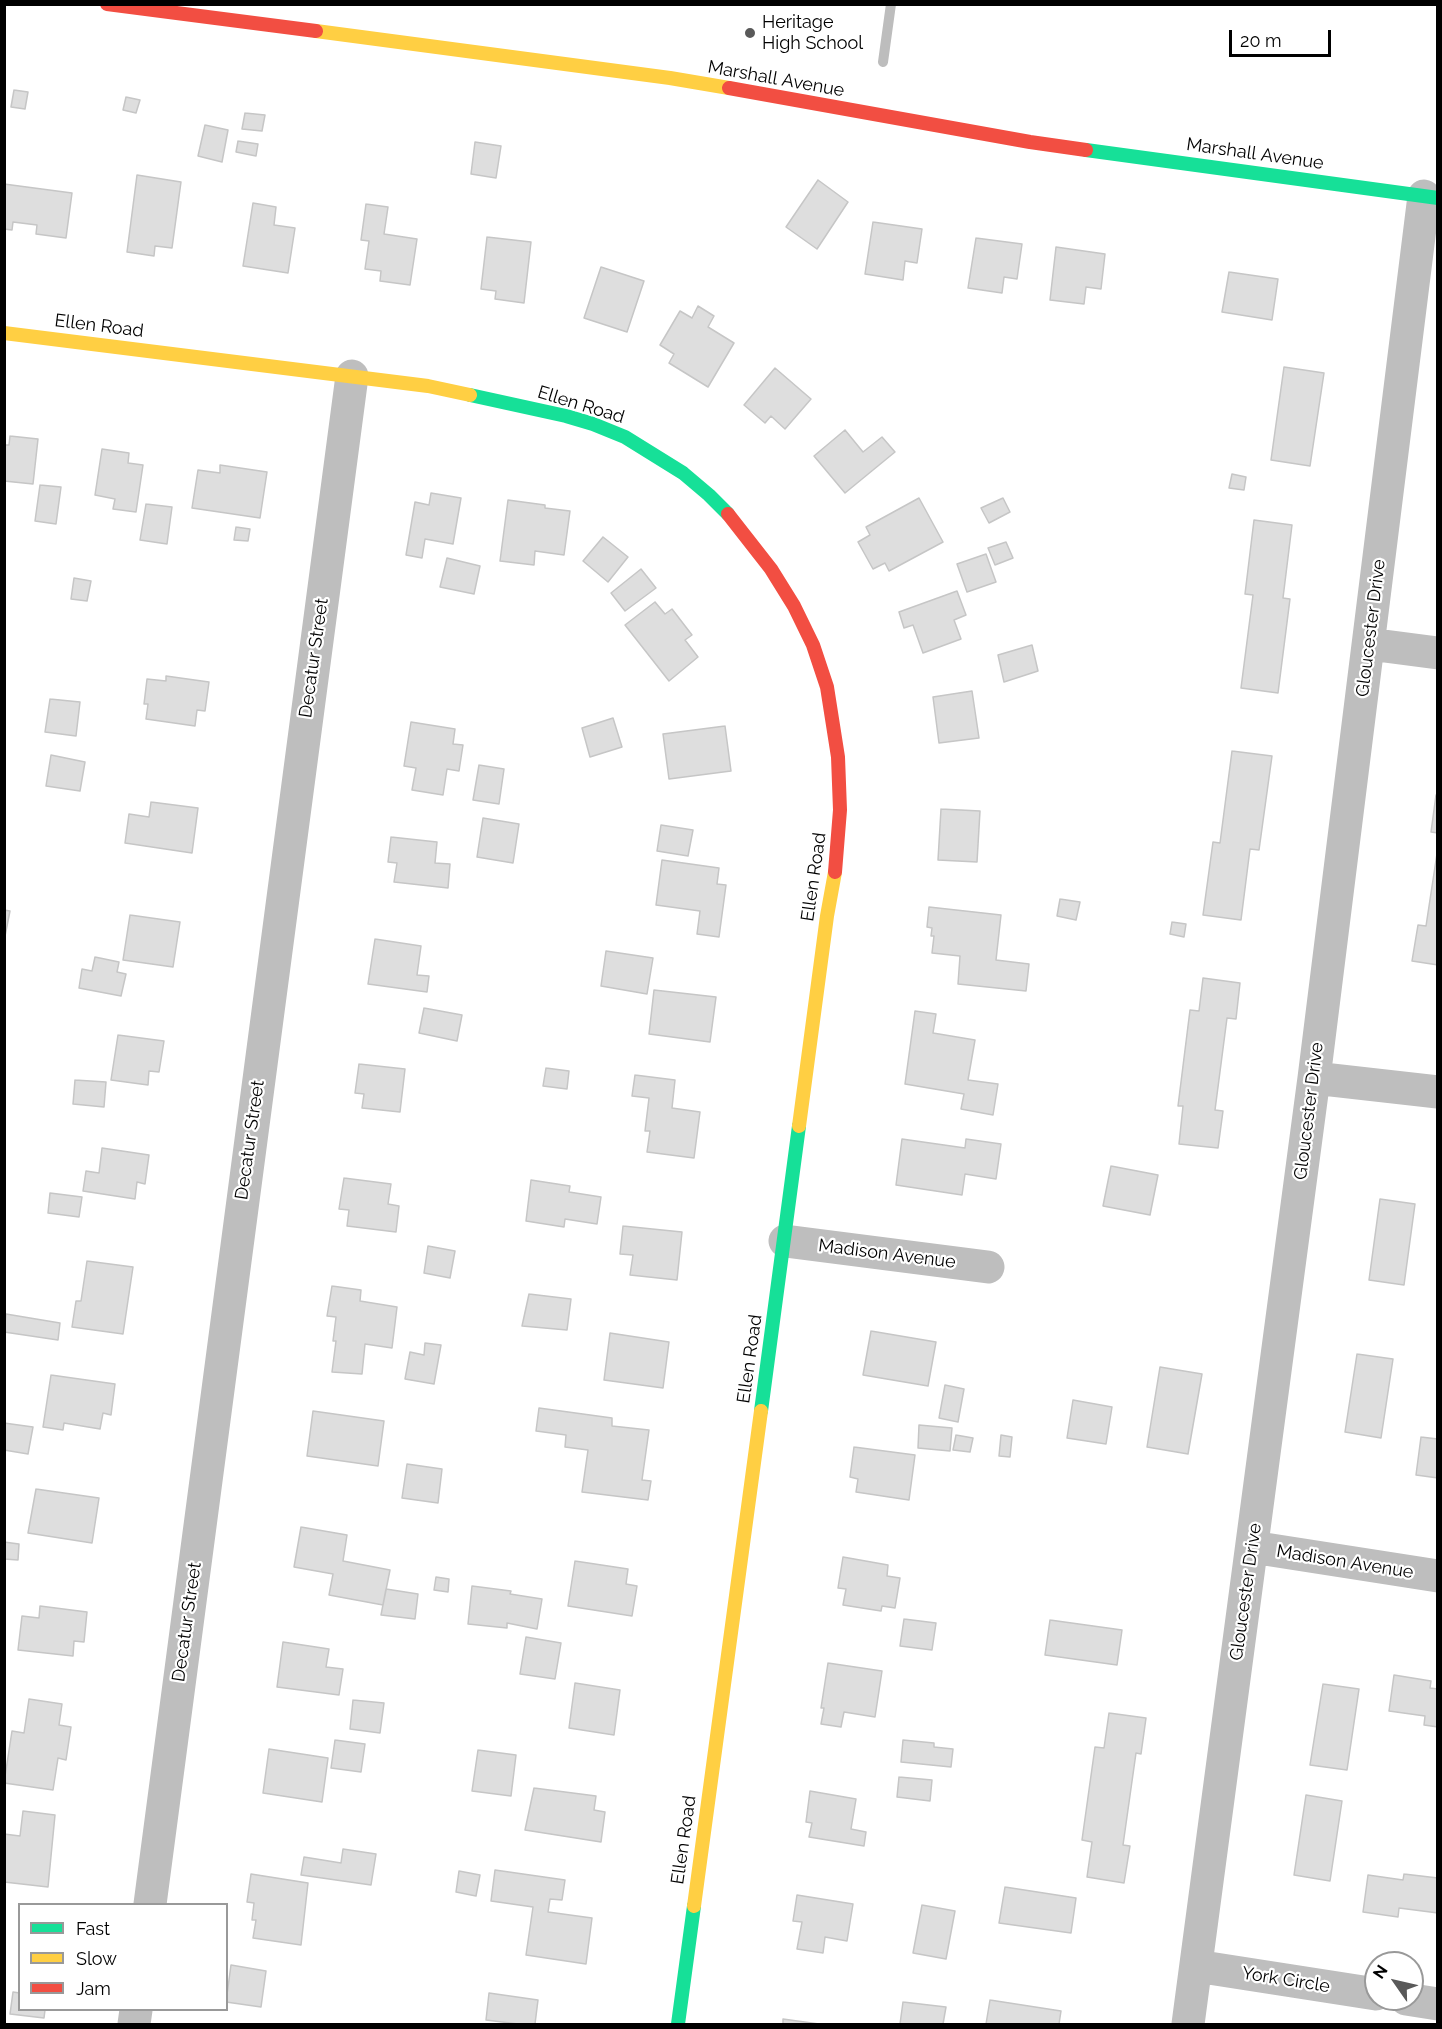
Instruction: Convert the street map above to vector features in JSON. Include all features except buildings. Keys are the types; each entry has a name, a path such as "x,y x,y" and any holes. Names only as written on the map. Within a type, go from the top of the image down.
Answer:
{"street":[{"name":"Marshall Avenue","path":"107,4 670,78 1030,142 1431,197"},
{"name":"Gloucester Drive","path":"1188,2025 1314,1078 1369,644 1431,197"},
{"name":"Ellen Road","path":"4,333 428,386 566,416 625,437 683,473 733,520 765,561 794,606 813,645 827,687 838,757 840,810 837,863 827,916 678,2025"},
{"name":"Decatur Street","path":"150,1903 351,376"},
{"path":"1369,644 1437,653"},
{"path":"1314,1078 1437,1092"},
{"name":"Madison Avenue","path":"785,1241 988,1267"},
{"name":"Madison Avenue","path":"1252,1547 1437,1576"},
{"name":"York Circle","path":"1196,1966 1364,1992"}],"waterway":[{"path":"883,62 891,4"}],"traffic: fast":[{"path":"1086,150 1438,198"},
{"path":"470,395 566,416 625,437 683,473 728,514"},
{"path":"761,1411 799,1126"},
{"path":"678,2024 694,1906"}],"traffic: slow":[{"path":"316,31 670,78 729,88"},
{"path":"4,333 428,386 470,395"},
{"path":"799,1126 835,872"},
{"path":"694,1906 761,1411"}],"traffic: jam":[{"path":"107,4 316,31"},
{"path":"729,88 1086,150"},
{"path":"728,514 771,569 794,606 813,645 827,687 838,757 840,810 835,872"}],"place":[{"name":"Heritage High School","path":"750,33"}]}
